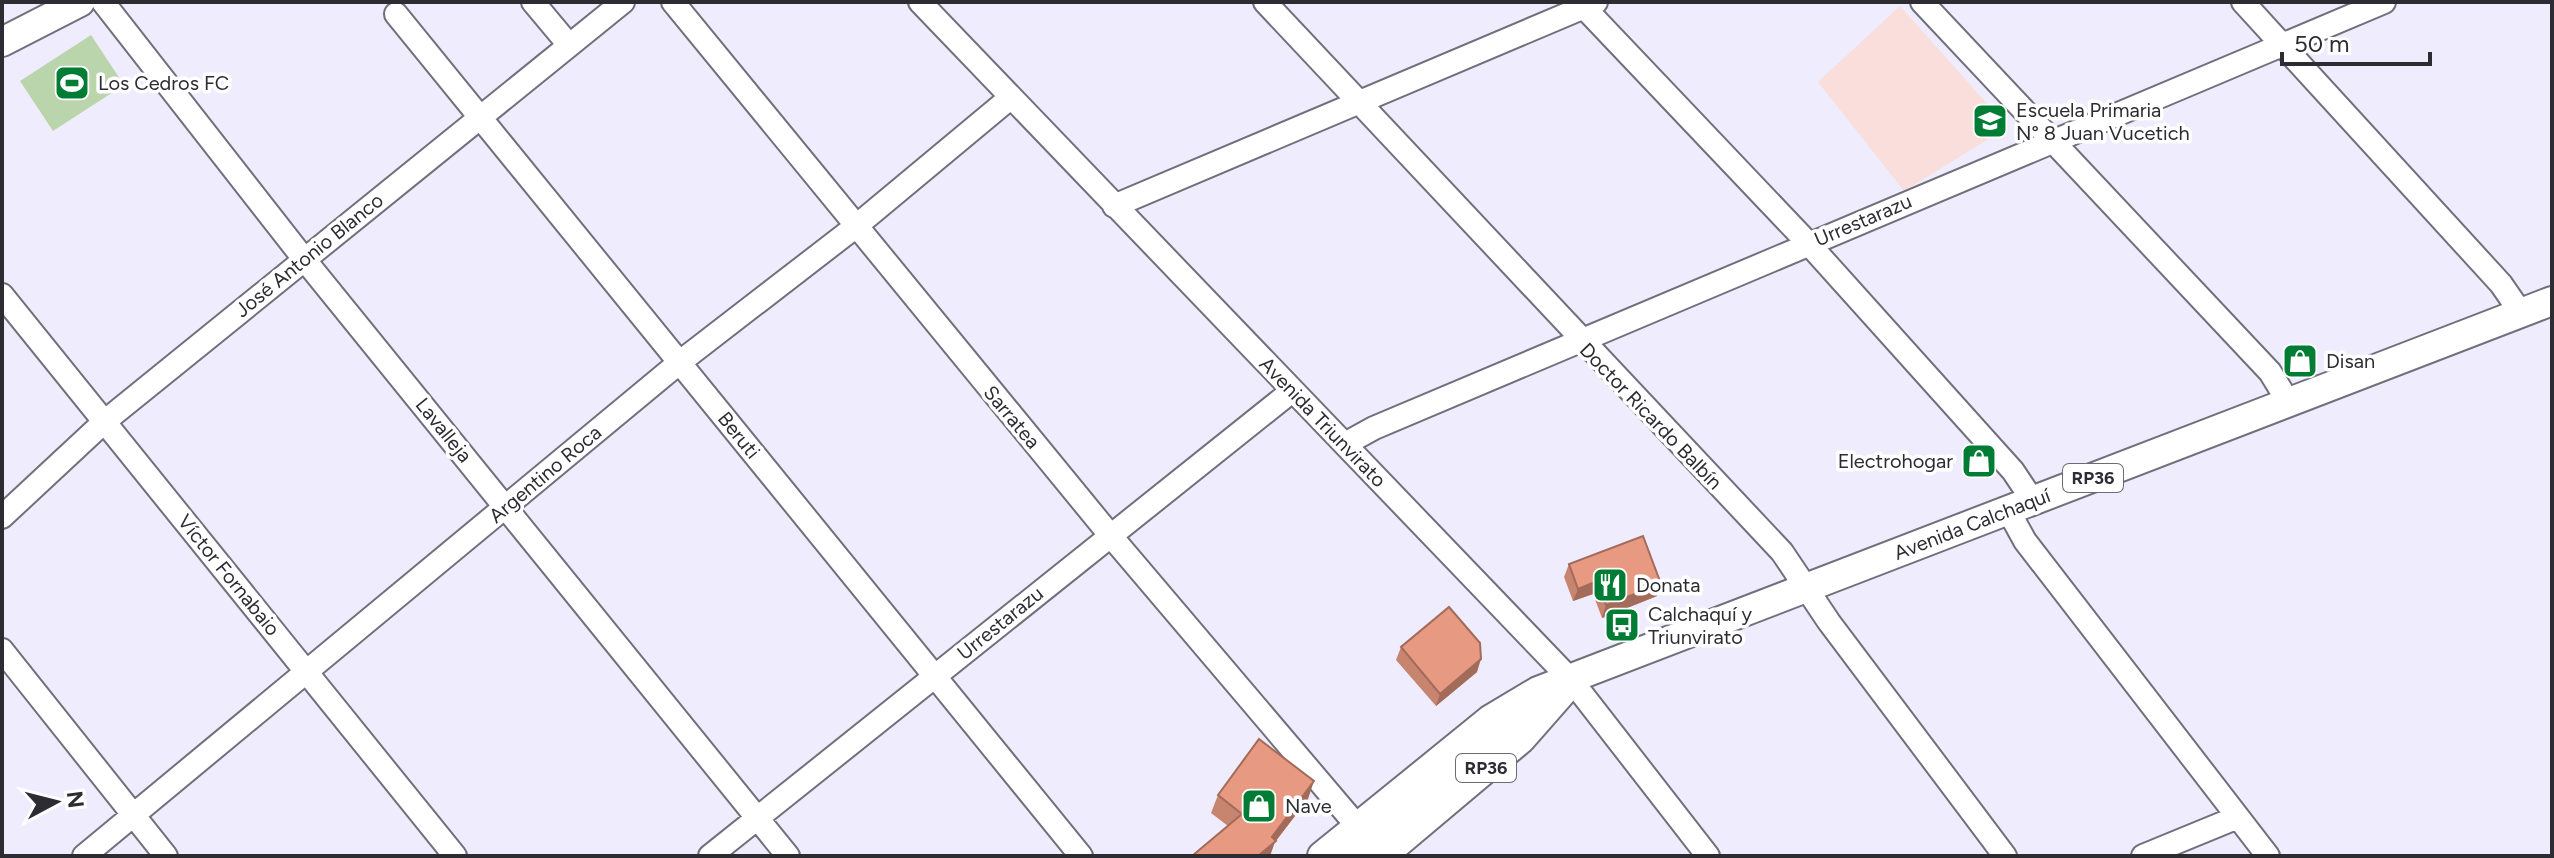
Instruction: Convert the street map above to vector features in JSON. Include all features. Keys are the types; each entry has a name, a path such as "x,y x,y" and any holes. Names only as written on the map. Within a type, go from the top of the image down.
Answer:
{"main road":[{"path":"2,42 80,2"},
{"name":"Avenida Calchaquí","path":"1322,856 1516,702 2552,301"},
{"name":"Avenida Calchaquí","path":"1391,853 1521,739 1572,681"}],"street":[{"name":"Lavalleja","path":"103,2 304,259 788,856"},
{"path":"533,2 569,45"},
{"name":"José Antonio Blanco","path":"2,517 104,422 623,2"},
{"name":"Sarratea","path":"673,2 1110,535 1358,827"},
{"name":"Avenida Triunvirato","path":"920,2 1572,681 1708,856"},
{"name":"Doctor Ricardo Balbín","path":"1265,2 1581,342 1782,552 1809,587 1829,622 2005,856"},
{"path":"1922,2 2270,372 2289,403"},
{"path":"2243,2 2501,284 2521,313"},
{"name":"Urrestarazu","path":"1345,444 1808,243 2384,2"},
{"path":"1114,206 1587,4 2013,471 2025,541 2268,856"},
{"name":"Beruti","path":"396,14 1081,856"},
{"name":"Argentino Roca","path":"84,856 680,362 855,227 1010,98"},
{"name":"Víctor Fornabaio","path":"2,295 455,856"},
{"name":"Urrestarazu","path":"710,856 1292,391"},
{"path":"2,650 166,856"},
{"path":"1349,856 1572,681"},
{"path":"2143,856 2238,817"}],"shaded area":[{"path":"1900,6 2008,127 1904,191 1818,82"}],"green space":[{"name":"Los Cedros FC","path":"91,35 124,85 53,131 20,81"}],"building":[{"name":"Donata","path":"1643,536 1661,584 1606,605 1597,581 1578,589 1569,564"},
{"path":"1449,607 1480,643 1481,659 1440,694 1401,647"},
{"name":"Nave","path":"1259,739 1314,781 1272,837 1276,841 1258,856 1192,856 1242,814 1218,795"}],"place":[{"name":"Los Cedros FC","path":"72,83"},
{"name":"Escuela Primaria N° 8 Juan Vucetich","path":"1990,121"},
{"name":"Disan","path":"2300,361"},
{"name":"Electrohogar","path":"1979,461"},
{"name":"Donata","path":"1610,585"},
{"name":"Calchaquí y Triunvirato","path":"1622,625"},
{"name":"Nave","path":"1259,806"}]}
